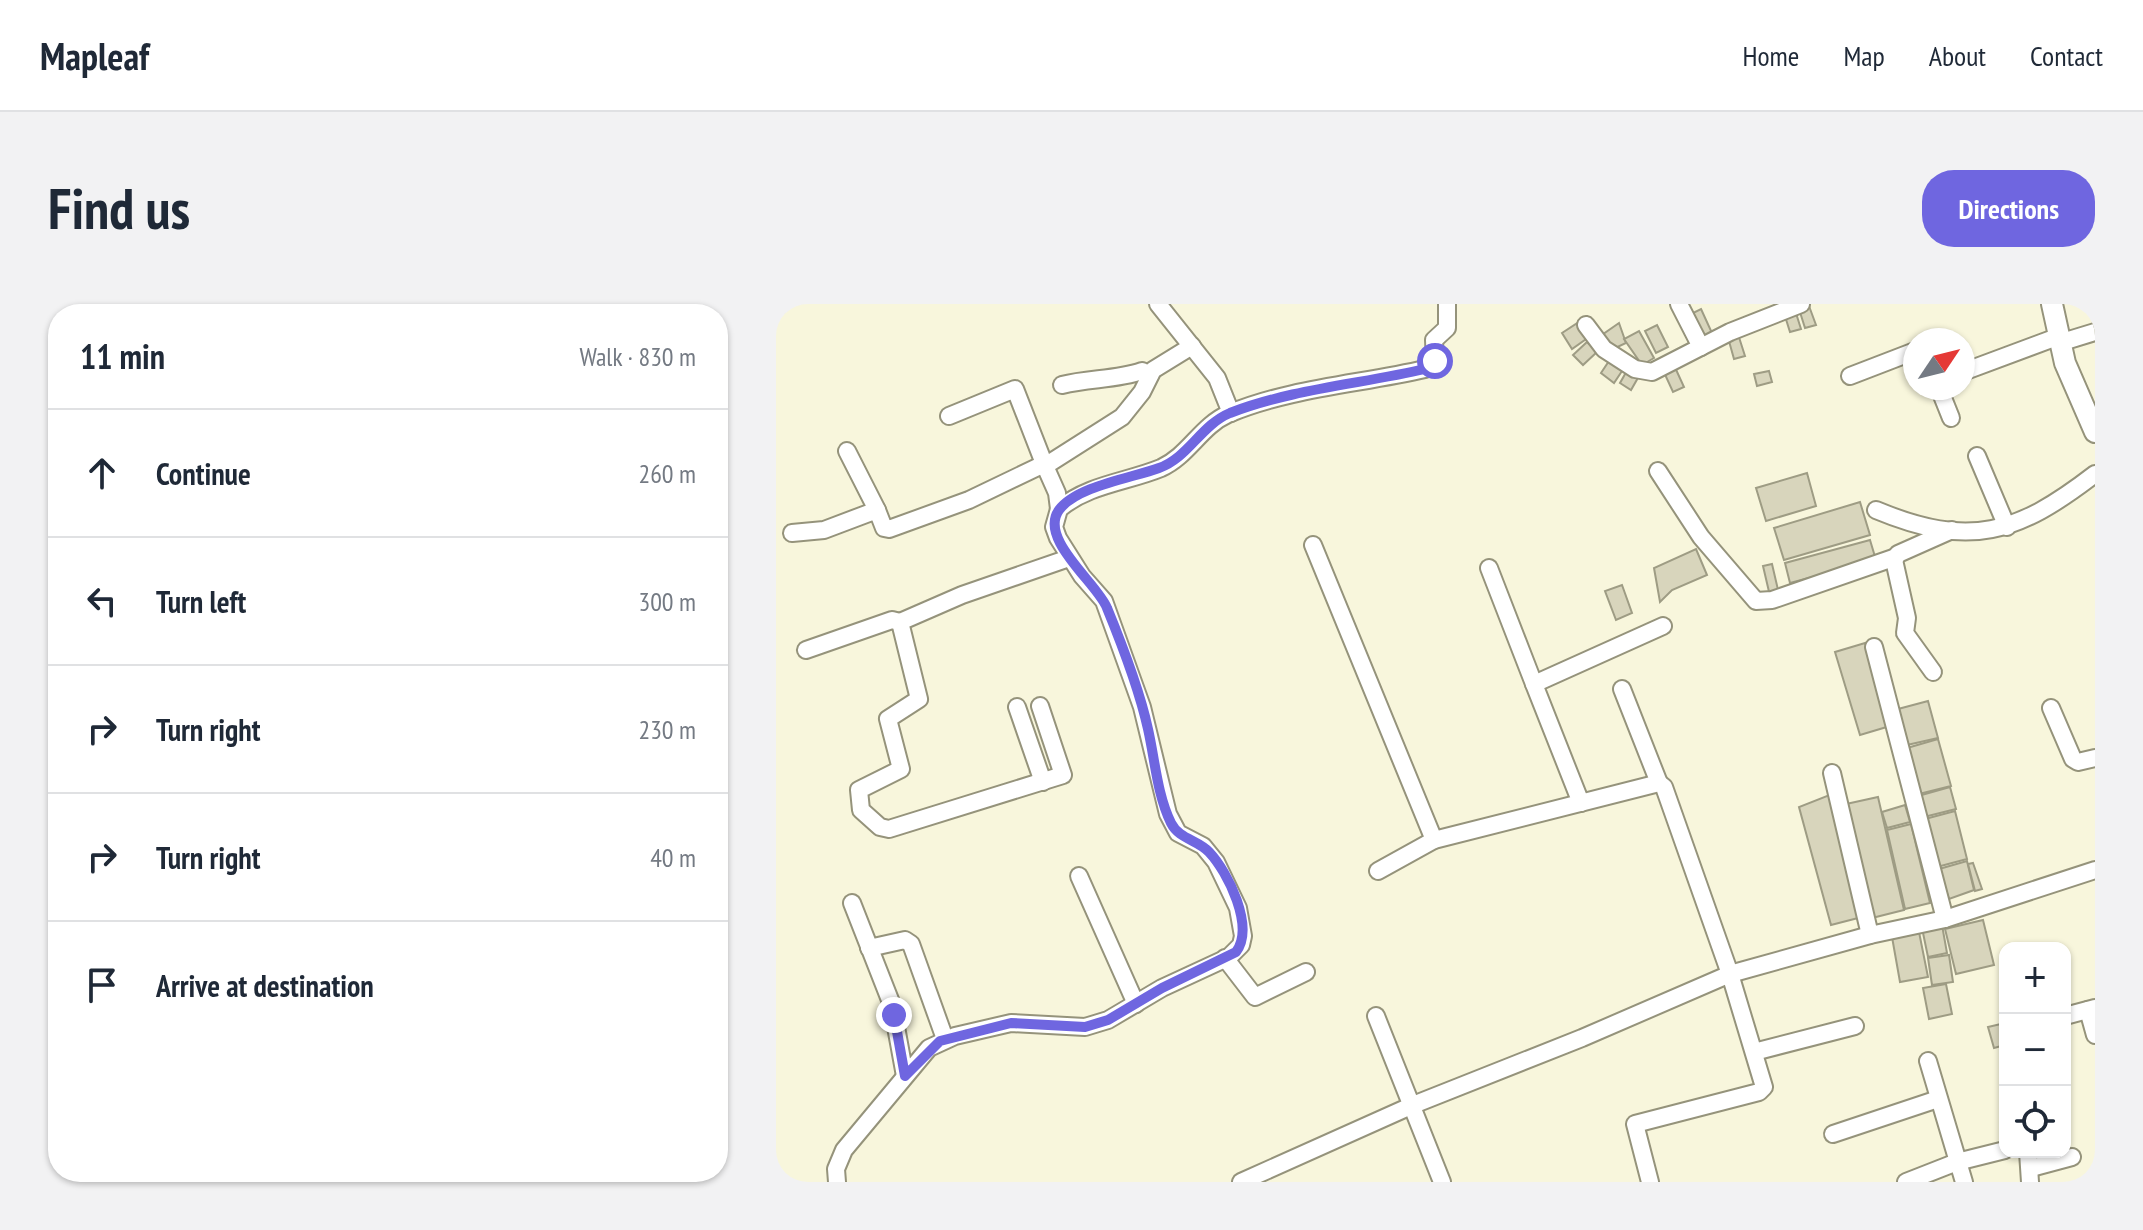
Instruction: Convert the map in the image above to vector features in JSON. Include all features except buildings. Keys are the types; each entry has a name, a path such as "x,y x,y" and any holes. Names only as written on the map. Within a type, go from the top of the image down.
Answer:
{"main road":[{"path":"2052,304 2058,340 2095,432"}],"street":[{"path":"1158,304 1217,378 1231,413"},
{"path":"1059,509 1115,481 1162,467 1176,459 1210,425 1231,413 1297,394 1425,369 1437,358 1434,340 1447,328 1447,304"},
{"path":"1679,304 1701,347"},
{"path":"1586,325 1604,349 1645,372 1801,304"},
{"path":"1975,368 2058,340 2095,332"},
{"path":"847,451 884,528 889,529 969,500 1044,465 1122,417 1159,365 1192,346"},
{"path":"1850,376 1903,356"},
{"path":"1062,385 1086,379 1126,377 1144,371 1150,375"},
{"path":"837,1182 836,1169 844,1150 929,1048 945,1039 1011,1023 1085,1027 1108,1020 1162,988 1236,952 1243,936 1231,891 1210,853 1173,826 1163,799 1142,707 1108,610 1069,558 1054,527 1059,509 1057,493 1015,389 949,416"},
{"path":"1944,400 1951,418"},
{"path":"1977,456 2007,527"},
{"path":"1658,471 1701,537 1756,601 1772,600 1896,557 1954,530"},
{"path":"1876,510 1919,526 1981,531 2007,527 2048,509 2095,474"},
{"path":"792,533 824,530 877,510"},
{"path":"1313,545 1434,840"},
{"path":"1896,557 1907,618 1905,633 1933,672"},
{"path":"806,650 892,620 900,622 962,595 1032,574 1069,558"},
{"path":"1489,568 1581,803"},
{"path":"900,622 919,699 888,719 901,766 859,790 861,810 880,827 889,829 1065,773 1040,706"},
{"path":"1534,684 1663,626"},
{"path":"1874,647 1945,919"},
{"path":"1622,689 1659,783 1664,787 1730,974 1754,1052 1762,1091 1635,1124 1650,1182"},
{"path":"1017,707 1043,782"},
{"path":"2051,708 2073,759 2078,762 2095,758"},
{"path":"1832,773 1870,935"},
{"path":"1378,871 1434,840 1659,783"},
{"path":"1241,1182 1413,1105 1582,1038 1730,974 1870,935 1945,919 2095,870"},
{"path":"1079,876 1136,1004"},
{"path":"852,903 894,1015 905,1076"},
{"path":"869,948 905,940 911,944 945,1039"},
{"path":"1225,958 1255,997 1306,972"},
{"path":"2071,1014 2091,1009 2095,1035"},
{"path":"1376,1016 1442,1182"},
{"path":"1754,1052 1855,1026"},
{"path":"1928,1061 1964,1182"},
{"path":"1833,1134 1938,1099"},
{"path":"1906,1182 1957,1162 1999,1152"},
{"path":"2030,1167 2072,1157"}],"route":[{"path":"894,1015 905,1076 929,1048 940,1041 1011,1023 1085,1027 1121,1014 1162,988 1236,952 1243,936 1242,923 1231,891 1210,853 1178,833 1173,826 1153,759 1149,730 1108,610 1066,553 1054,527 1056,517 1067,502 1176,459 1210,425 1231,413 1318,389 1368,383 1425,369 1435,361"}]}
